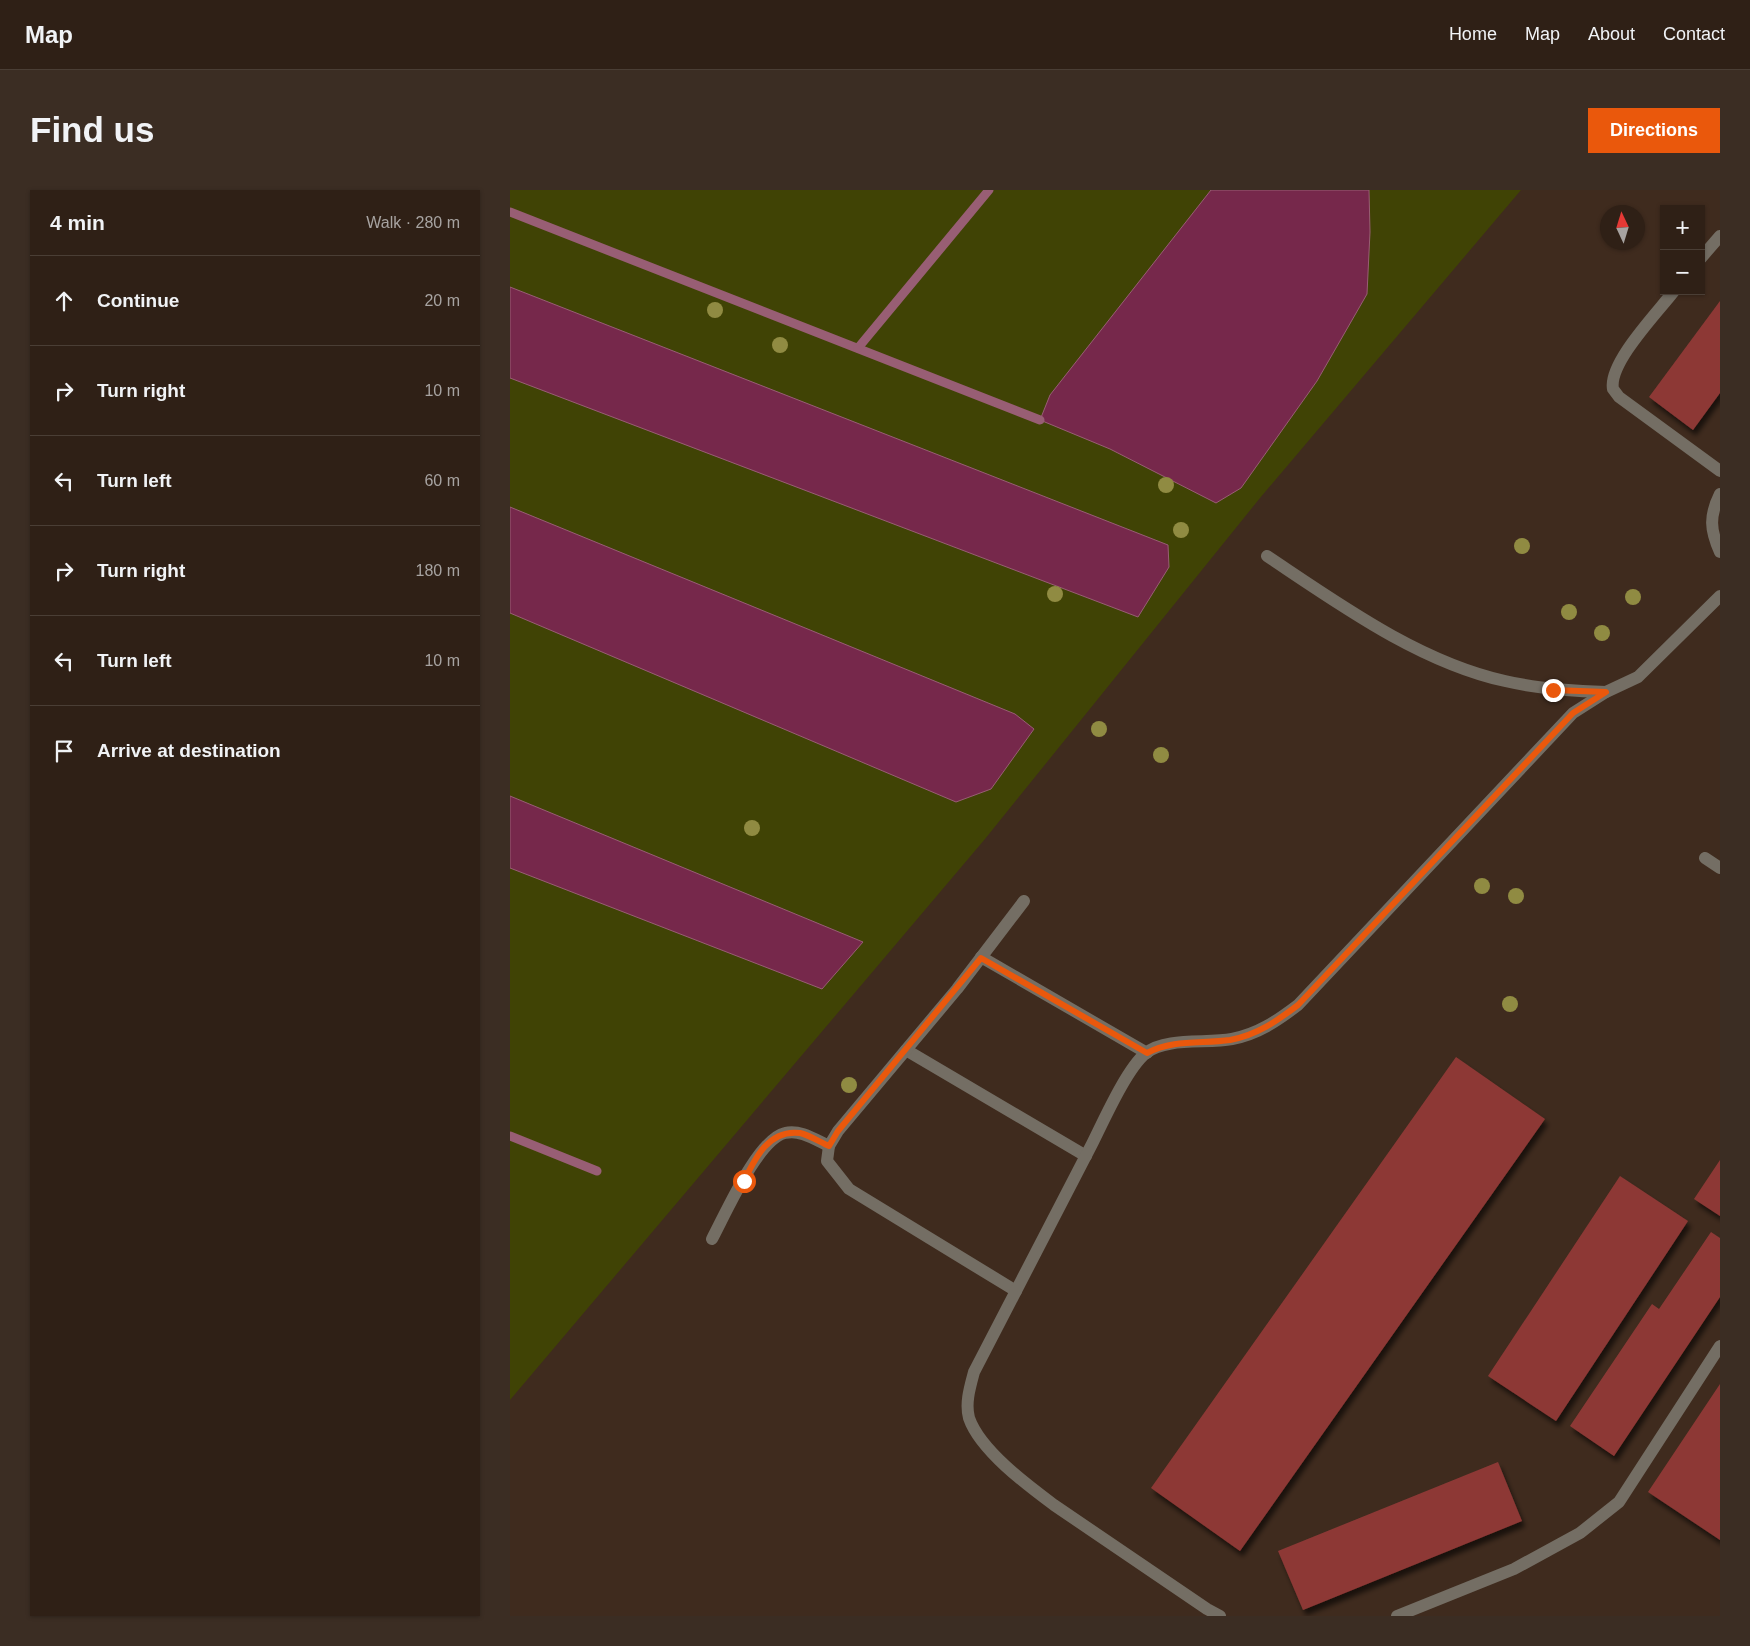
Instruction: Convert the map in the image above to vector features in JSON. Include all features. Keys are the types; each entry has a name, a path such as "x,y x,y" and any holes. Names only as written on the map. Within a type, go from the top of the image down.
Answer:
{"lane":[{"path":"1705,253 1720,236"},
{"path":"1671,295 1628,350 1614,373 1613,389 1619,397 1720,471"},
{"path":"1720,494 1712,518 1711,532 1720,552"},
{"path":"1268,556 1351,612 1452,664 1504,681 1553,690 1606,692"},
{"path":"1220,1616 1199,1604 1054,1506 1033,1490 984,1443 969,1417 968,1396 974,1372 1133,1068 1147,1053 1158,1047 1231,1040 1258,1032 1298,1005 1573,713 1606,692 1638,677 1720,596"},
{"path":"1705,858 1720,868"},
{"path":"1016,1291 849,1189 827,1161 829,1146 838,1131 981,958 1024,901"},
{"path":"981,958 1147,1053"},
{"path":"906,1050 1086,1156"},
{"path":"712,1239 757,1155 768,1142 785,1133 801,1134 829,1146"},
{"path":"1397,1616 1514,1569 1580,1533 1619,1502 1720,1346"}],"shaded area":[{"path":"510,190 1521,190 1260,498 985,839 510,1400"},
{"path":"1211,190 1369,190 1370,232 1367,294 1317,381 1241,488 1216,503 1110,449 1040,420 1050,395"},
{"path":"510,287 1168,545 1169,567 1138,617 510,378"},
{"path":"510,507 1015,714 1034,729 991,789 956,802 510,613"},
{"path":"510,796 863,942 822,989 510,868"}],"building":[{"path":"1720,301 1720,393 1693,430 1649,397"},
{"path":"1456,1057 1545,1119 1240,1551 1151,1488"},
{"path":"1720,1160 1720,1216 1694,1199"},
{"path":"1620,1176 1688,1221 1556,1421 1488,1376"},
{"path":"1711,1232 1720,1238 1720,1297 1614,1456 1570,1426 1652,1304 1659,1309"},
{"path":"1720,1384 1720,1540 1648,1492"},
{"path":"1498,1462 1522,1521 1303,1610 1278,1551"}],"waterway":[{"path":"858,348 989,190"},
{"path":"510,212 1040,420"},
{"path":"510,1136 597,1171"}],"route":[{"path":"744,1181 757,1155 768,1142 785,1133 801,1134 829,1146 838,1131 958,989 981,958 1147,1053 1158,1047 1174,1044 1231,1040 1258,1032 1274,1023 1298,1005 1573,713 1606,692 1553,690"}]}
